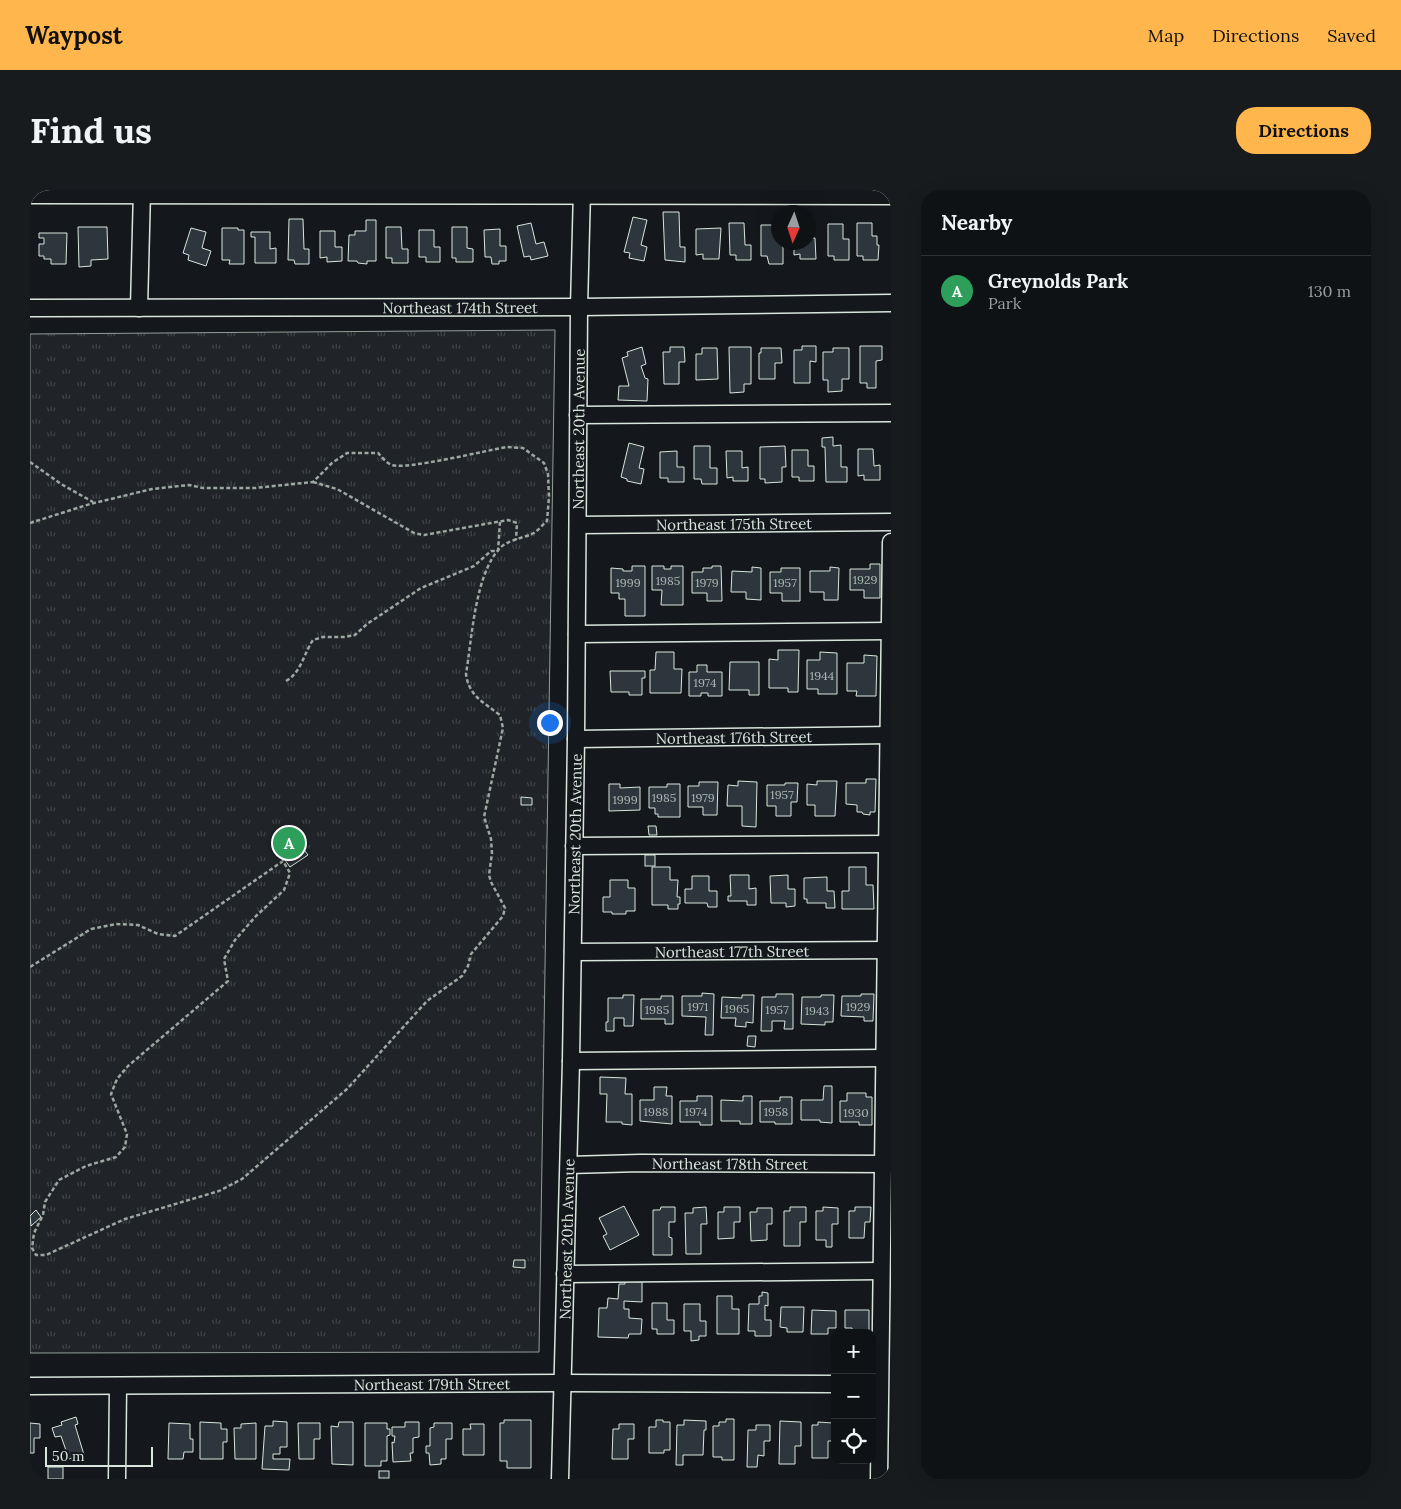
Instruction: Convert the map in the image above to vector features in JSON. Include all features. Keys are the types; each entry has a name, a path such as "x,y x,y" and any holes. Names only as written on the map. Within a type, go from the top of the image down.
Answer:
{"street":[{"path":"139,308 142,192"},
{"path":"30,195 142,192 891,196"},
{"name":"Northeast 20th Avenue","path":"560,1479 573,952 579,307 582,193"},
{"name":"Northeast 174th Street","path":"30,308 579,307 891,303"},
{"path":"578,415 891,413"},
{"name":"Northeast 175th Street","path":"578,525 891,522"},
{"path":"878,1479 881,1384 881,1271 886,1164 884,1058 888,950 886,844 891,542"},
{"path":"577,634 889,632"},
{"name":"Northeast 176th Street","path":"576,739 889,735"},
{"path":"574,846 886,844"},
{"name":"Northeast 177th Street","path":"573,952 888,950"},
{"path":"571,1061 884,1058"},
{"name":"Northeast 178th Street","path":"569,1165 640,1163 886,1164"},
{"path":"565,1274 881,1271"},
{"name":"Northeast 179th Street","path":"30,1386 562,1383 831,1384"},
{"path":"117,1479 118,1386"}],"path":[{"path":"30,967 91,929 116,924 138,925 158,934 175,936 283,861 290,873 284,890 235,940 224,959 228,981 128,1066 117,1079 111,1094 127,1134 125,1147 116,1157 86,1166 59,1180 45,1202 43,1215 34,1233 32,1248 36,1255 46,1255 125,1219 219,1191 242,1179 347,1089 427,1001 462,976 468,966 471,954 503,916 505,908 489,875 492,854 491,839 484,817 503,728 502,719 500,715 473,694 467,684 466,674 477,602 493,557 502,546 534,532 547,521 549,498 548,474 544,463 523,448 507,446 411,465 394,466 378,453 346,453 332,463 313,482"},
{"path":"30,462 61,484 94,503"},
{"path":"30,523 94,503 152,490 189,486 203,488 255,488 313,482 336,489 414,533 424,535 508,520 517,523 516,540"},
{"path":"498,551 500,522"},
{"path":"286,681 293,678 306,649 313,640 323,637 356,635 367,624 421,588 474,566 491,551 498,551"}],"green space":[{"path":"555,330 539,1352 30,1353 30,334"}],"building":[{"path":"663,212 679,212 680,247 685,247 685,262 665,260"},
{"path":"633,217 647,220 641,245 647,247 644,261 629,258 630,253 624,252"},
{"path":"289,219 303,219 304,249 309,249 309,264 295,264 294,260 288,260"},
{"path":"366,220 376,220 376,261 367,261 367,264 348,261 349,235 355,235 355,231 366,231"},
{"path":"531,223 536,244 544,242 548,256 531,260 530,256 524,257 517,226"},
{"path":"729,223 744,223 745,245 751,245 751,260 736,260 736,255 730,255"},
{"path":"857,223 872,223 872,236 877,236 877,245 879,245 878,260 863,260 863,256 857,256"},
{"path":"828,224 843,224 843,239 849,239 849,260 834,260 834,256 828,256"},
{"path":"761,225 771,225 771,250 783,250 783,264 769,264 767,256 761,256"},
{"path":"78,227 107,227 108,259 91,260 91,266 79,267"},
{"path":"386,227 401,227 402,249 408,249 408,263 392,263 392,258 386,258"},
{"path":"452,227 467,227 467,248 473,249 473,262 456,262 456,258 452,258"},
{"path":"191,228 206,232 202,248 211,251 206,266 188,260 189,255 183,253"},
{"path":"222,228 244,230 244,264 229,264 230,260 222,260"},
{"path":"721,228 719,259 703,259 703,254 696,255 696,229"},
{"path":"500,229 500,246 506,246 506,261 492,264 491,257 485,257 484,230"},
{"path":"419,230 434,230 434,247 440,247 440,262 426,262 426,257 419,257"},
{"path":"320,231 335,231 335,247 342,247 342,261 327,262 327,257 320,258"},
{"path":"251,232 270,232 270,249 276,248 276,263 255,263 255,237 251,237"},
{"path":"39,233 67,233 66,264 51,264 51,259 44,259 44,256 39,256 39,244 44,244 44,238 39,238"},
{"path":"794,250 816,250 816,259 800,259 800,254 794,255"},
{"path":"802,346 816,346 816,362 810,361 810,383 794,383 794,350 802,350"},
{"path":"860,346 882,346 882,360 876,361 876,388 867,388 867,383 860,383"},
{"path":"642,347 646,364 641,366 645,378 648,379 647,401 618,400 619,386 629,386 622,358 628,356 627,352"},
{"path":"670,347 684,347 685,362 679,362 679,384 664,384 663,352 670,352"},
{"path":"729,347 751,347 751,384 744,384 744,392 730,393"},
{"path":"702,348 717,348 718,379 696,380 696,354 702,354"},
{"path":"761,348 781,348 782,363 775,363 775,379 759,379 759,353 761,353"},
{"path":"833,348 849,348 849,379 842,379 842,391 828,392 828,380 823,380 823,352 833,352"},
{"path":"833,437 833,446 841,445 841,467 847,467 847,482 826,482 825,447 822,447 822,438"},
{"path":"629,443 644,447 639,468 644,469 641,484 627,481 627,479 621,477"},
{"path":"694,446 710,446 710,468 717,468 717,484 702,484 701,479 694,479"},
{"path":"785,446 786,467 782,467 782,482 765,483 765,479 760,479 760,447"},
{"path":"858,449 873,449 874,466 880,465 880,480 864,480 864,475 858,476"},
{"path":"792,450 808,450 808,466 814,466 814,481 799,481 799,477 792,477"},
{"path":"677,451 677,467 684,467 684,482 668,482 668,478 660,478 660,452"},
{"path":"726,451 742,451 742,468 748,467 748,481 733,481 733,477 727,478"},
{"path":"870,564 880,564 880,598 864,598 864,590 850,590 850,569 870,569"},
{"path":"632,566 645,566 645,616 625,616 625,599 619,599 619,593 611,593 611,568 632,571"},
{"path":"652,566 664,566 664,569 671,569 671,566 683,566 683,605 661,605 662,590 652,590"},
{"path":"712,566 721,566 722,601 707,601 707,593 692,593 692,572 703,572 703,568 712,568"},
{"path":"752,567 761,568 761,600 746,599 746,592 731,592 732,571 752,572"},
{"path":"830,567 839,568 838,600 824,600 824,592 810,592 810,571 830,571"},
{"path":"781,568 800,568 800,601 782,601 782,593 770,593 770,572 781,572"},
{"path":"778,650 799,650 798,692 788,692 788,688 769,688 769,659 778,660"},
{"path":"656,652 674,652 674,669 682,669 681,693 650,693 650,670 655,670"},
{"path":"820,652 837,653 837,694 818,694 818,689 807,689 807,660 820,660"},
{"path":"864,655 877,656 876,696 856,696 857,691 847,691 847,663 864,663"},
{"path":"730,662 759,662 759,695 749,695 749,690 729,690"},
{"path":"697,665 707,665 707,672 722,672 722,696 708,696 708,693 701,693 701,696 689,696 689,672 697,672"},
{"path":"610,671 645,671 645,678 642,678 642,695 629,695 629,692 611,692"},
{"path":"866,779 876,779 875,812 870,812 870,815 857,812 857,805 846,804 846,783 866,783"},
{"path":"738,781 757,782 756,827 742,826 742,806 727,806 728,785 738,786"},
{"path":"817,781 837,781 835,816 815,816 815,805 807,805 807,784 817,785"},
{"path":"699,782 718,782 717,815 703,815 703,807 688,807 688,786 699,786"},
{"path":"785,783 798,783 797,802 791,802 791,816 776,816 776,806 767,806 767,785 785,785"},
{"path":"609,784 620,784 620,788 640,787 640,810 609,811"},
{"path":"667,784 680,784 680,817 658,817 658,814 655,814 655,808 649,808 649,787 667,787"},
{"path":"521,797 532,798 532,805 521,805"},
{"path":"648,826 656,826 657,835 649,835"},
{"path":"300,844 308,855 290,867 282,856"},
{"path":"645,855 655,855 655,866 645,866"},
{"path":"652,867 670,867 670,880 678,880 677,897 680,897 680,904 678,904 678,909 668,909 668,905 652,905"},
{"path":"849,867 866,867 866,885 873,885 874,909 842,909 842,891 849,891"},
{"path":"730,875 749,875 749,889 756,888 756,905 747,905 747,901 728,901 728,896 731,896"},
{"path":"788,875 788,889 795,889 795,906 786,907 786,903 771,903 770,876"},
{"path":"692,876 709,876 709,891 717,891 717,907 708,907 707,903 685,903 685,889 692,889"},
{"path":"827,877 827,891 834,891 835,908 826,908 826,903 807,903 807,899 804,899 804,878"},
{"path":"610,880 628,880 628,888 635,888 635,911 626,911 626,914 603,912 603,897 610,897"},
{"path":"702,993 714,994 713,1035 705,1035 706,1017 682,1016 682,996 702,996"},
{"path":"776,994 793,994 793,1029 784,1029 785,1021 772,1021 772,1031 761,1031 762,997 776,997"},
{"path":"861,994 874,994 873,1021 864,1021 864,1017 841,1016 842,996 861,996"},
{"path":"623,995 634,995 633,1026 624,1026 624,1018 614,1018 614,1031 606,1031 608,998 623,998"},
{"path":"742,995 754,995 753,1023 746,1022 746,1027 735,1026 736,1018 721,1018 722,997 742,998"},
{"path":"821,995 834,995 833,1022 825,1022 825,1025 801,1024 802,997 821,997"},
{"path":"661,996 673,996 673,1024 665,1024 665,1019 641,1019 641,999 661,999"},
{"path":"748,1036 756,1036 755,1047 747,1046"},
{"path":"600,1077 626,1078 625,1094 632,1094 632,1125 622,1124 622,1122 606,1122 607,1094 600,1094"},
{"path":"824,1086 832,1086 832,1123 820,1122 820,1120 801,1120 801,1100 823,1100"},
{"path":"654,1087 667,1087 666,1096 672,1096 672,1124 640,1121 640,1100 654,1100"},
{"path":"847,1093 866,1093 866,1097 872,1097 872,1125 859,1125 859,1122 840,1122 840,1101 847,1101"},
{"path":"697,1096 712,1096 712,1125 700,1125 700,1122 680,1122 680,1101 697,1101"},
{"path":"743,1096 752,1096 752,1124 740,1124 740,1121 721,1121 721,1100 743,1101"},
{"path":"780,1097 792,1097 792,1124 760,1122 760,1101 780,1101"},
{"path":"624,1206 639,1235 610,1250 603,1236 607,1234 599,1218"},
{"path":"661,1207 675,1207 675,1222 669,1222 669,1237 672,1238 672,1255 653,1255 653,1210 660,1210"},
{"path":"706,1207 707,1224 701,1224 701,1254 686,1254 685,1213 693,1213 693,1208"},
{"path":"724,1207 740,1207 740,1222 734,1222 734,1238 718,1239 718,1212 724,1212"},
{"path":"790,1207 806,1207 806,1222 800,1222 800,1246 784,1246 784,1211 790,1211"},
{"path":"823,1207 838,1208 838,1224 832,1224 832,1247 826,1247 826,1240 816,1240 816,1211 823,1211"},
{"path":"855,1207 871,1207 870,1222 865,1222 864,1238 849,1238 849,1211 855,1211"},
{"path":"757,1208 772,1208 772,1224 767,1224 767,1240 751,1241 750,1212 757,1212"},
{"path":"36,1210 41,1217 31,1226 30,1216"},
{"path":"514,1260 525,1260 525,1268 513,1267"},
{"path":"625,1281 642,1282 642,1302 624,1301 624,1309 629,1309 629,1318 642,1319 641,1334 629,1334 628,1338 598,1337 599,1308 607,1308 608,1298 618,1299 619,1284 625,1284"},
{"path":"762,1292 768,1293 768,1306 765,1305 765,1320 771,1320 771,1336 755,1336 755,1331 748,1331 749,1304 759,1304 759,1296 762,1296"},
{"path":"717,1296 732,1296 732,1309 739,1309 739,1334 717,1334"},
{"path":"652,1303 667,1303 667,1320 674,1320 674,1334 657,1334 657,1329 652,1329"},
{"path":"684,1304 700,1304 700,1321 706,1321 706,1336 699,1336 699,1340 691,1341 691,1331 684,1331"},
{"path":"781,1307 804,1307 803,1332 787,1332 787,1328 780,1327"},
{"path":"812,1310 836,1311 836,1328 828,1328 828,1334 811,1334"},
{"path":"845,1310 869,1310 869,1329 845,1328"},
{"path":"76,1417 78,1424 75,1425 84,1455 69,1459 61,1436 55,1437 52,1428 62,1425 61,1422"},
{"path":"726,1419 734,1419 734,1460 722,1460 722,1457 713,1457 713,1426 719,1426 719,1422 726,1422"},
{"path":"504,1420 531,1420 531,1468 507,1468 507,1461 500,1461 500,1423 504,1423"},
{"path":"656,1420 670,1422 670,1450 664,1450 664,1453 649,1453 649,1427 656,1427"},
{"path":"684,1420 706,1421 703,1455 683,1455 683,1465 676,1465 677,1425 684,1425"},
{"path":"273,1421 287,1422 287,1447 280,1447 280,1454 273,1454 273,1459 290,1459 289,1470 262,1469 265,1426 273,1426"},
{"path":"780,1421 801,1422 801,1446 795,1446 795,1464 779,1464"},
{"path":"200,1422 221,1423 221,1429 227,1429 227,1442 223,1442 223,1459 200,1459"},
{"path":"339,1422 353,1422 353,1465 332,1464 331,1426 338,1427"},
{"path":"405,1422 419,1422 419,1437 413,1438 413,1453 410,1453 411,1461 393,1462 392,1442 394,1443 395,1436 392,1436 392,1427 405,1427"},
{"path":"818,1422 831,1423 831,1441 828,1441 828,1458 812,1458 812,1425 818,1425"},
{"path":"30,1423 40,1424 40,1438 34,1438 34,1453 30,1453"},
{"path":"169,1423 190,1424 190,1439 193,1439 193,1452 184,1452 183,1459 168,1459"},
{"path":"256,1423 256,1459 235,1459 234,1428 241,1428 241,1424"},
{"path":"298,1423 320,1423 320,1439 314,1439 314,1459 299,1459"},
{"path":"365,1423 387,1423 387,1429 390,1429 390,1435 387,1436 387,1461 381,1461 381,1466 365,1466"},
{"path":"434,1423 452,1423 452,1439 446,1439 446,1459 441,1459 441,1464 430,1465 426,1446 430,1446 430,1428 434,1427"},
{"path":"470,1424 484,1424 484,1455 463,1455 463,1429 471,1429"},
{"path":"619,1424 634,1424 634,1439 628,1439 628,1459 612,1459 613,1429 619,1429"},
{"path":"756,1425 770,1425 770,1441 764,1441 764,1456 758,1455 757,1467 747,1467 748,1430 756,1430"},
{"path":"48,1467 63,1467 63,1479 48,1479"},
{"path":"379,1471 389,1471 389,1478 379,1478"}],"place":[{"name":"Greynolds Park","path":"289,843"}]}
